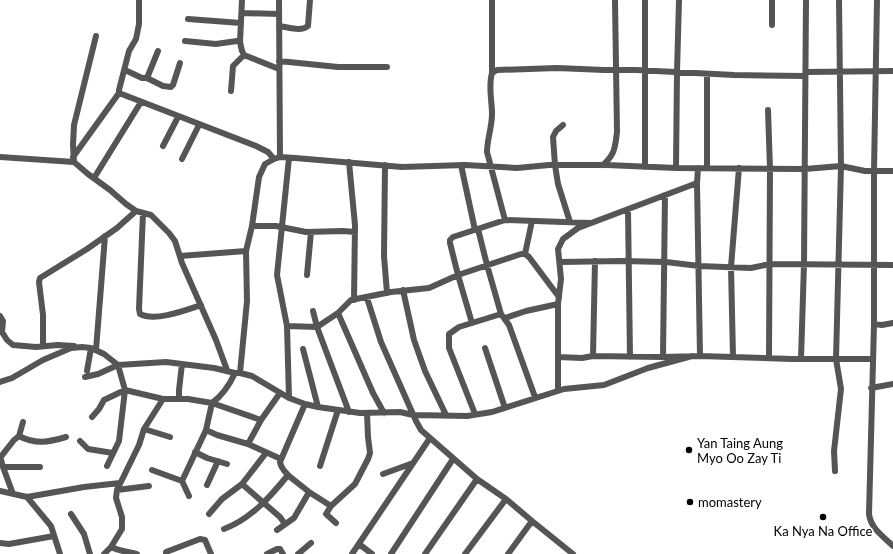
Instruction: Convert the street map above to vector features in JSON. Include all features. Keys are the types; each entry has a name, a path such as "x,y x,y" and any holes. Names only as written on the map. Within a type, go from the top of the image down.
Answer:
{"street":[{"path":"73,159 119,93 118,90 125,70 129,51 136,38 139,24 138,0"},
{"path":"242,0 240,42 244,55 279,69"},
{"path":"277,158 279,0"},
{"path":"279,26 301,29 308,26 310,0"},
{"path":"492,0 492,73 490,92 492,113 487,152 505,220"},
{"path":"603,165 612,157 617,132 615,0"},
{"path":"645,0 645,167"},
{"path":"676,168 679,0"},
{"path":"772,0 772,25"},
{"path":"801,359 804,264 806,0"},
{"path":"836,471 834,451 841,389 836,359 841,166 839,0"},
{"path":"877,0 874,171 874,324 871,388 869,514 870,521 874,528 893,546"},
{"path":"242,13 279,14"},
{"path":"188,19 241,23"},
{"path":"73,159 74,125 96,36"},
{"path":"185,41 216,44 233,41 240,42"},
{"path":"147,78 158,51"},
{"path":"231,91 233,66 244,55"},
{"path":"279,62 338,67 387,67"},
{"path":"125,70 142,78 147,78 163,86 171,88 180,63"},
{"path":"492,73 497,70 507,69 557,68 646,70 707,74 806,74 839,71 893,71"},
{"path":"707,74 707,168"},
{"path":"119,93 256,146 277,158"},
{"path":"94,178 141,102"},
{"path":"768,110 770,169 769,358"},
{"path":"163,146 178,117"},
{"path":"563,124 556,130 553,137 558,184 570,222"},
{"path":"182,159 199,125"},
{"path":"0,157 73,159 94,178 140,212 151,215 176,242 180,256 216,340 227,370"},
{"path":"182,481 206,430 212,403 220,397 238,373 247,301 246,251 252,226 259,177 265,164 277,158 402,167 461,165 517,168 555,165 603,165 676,168 805,169 841,166 865,171 893,171"},
{"path":"289,158 277,275 287,326 289,398"},
{"path":"349,162 355,232 354,300"},
{"path":"385,165 384,256 387,293"},
{"path":"461,165 477,230 503,316 510,325 535,397"},
{"path":"698,168 700,356"},
{"path":"733,357 732,267 739,168"},
{"path":"558,390 558,304 562,279 558,249 563,239 578,228 697,183"},
{"path":"663,357 665,195"},
{"path":"628,210 630,357"},
{"path":"43,346 43,315 39,282 40,278 87,249 140,212"},
{"path":"140,212 140,314 151,316 172,315 200,305"},
{"path":"472,323 450,244 450,240 453,237 505,220 592,223"},
{"path":"525,254 532,221"},
{"path":"252,226 281,227 310,232 355,232"},
{"path":"307,275 310,232"},
{"path":"87,371 94,349 105,236"},
{"path":"180,256 246,251"},
{"path":"287,326 317,327 338,313 351,300 402,290 429,288 458,275 521,254 525,254 529,257 559,297"},
{"path":"593,356 595,261"},
{"path":"560,262 664,262 699,266 752,268 770,264 893,265"},
{"path":"402,290 414,340 425,371 446,415"},
{"path":"367,298 381,342 421,430 478,479 506,499 532,522 573,554"},
{"path":"475,414 449,348 449,334 459,327 472,323 558,304"},
{"path":"313,311 317,327 348,412"},
{"path":"338,313 373,393 384,413"},
{"path":"0,316 3,321 2,332 13,345 36,347 58,345 94,349 118,365 125,390 119,441 107,466"},
{"path":"874,324 882,325 893,323"},
{"path":"0,382 12,378 60,352 71,348 82,347"},
{"path":"485,348 505,408"},
{"path":"303,349 318,407"},
{"path":"85,377 98,374 118,365 166,362 227,370 252,376 289,398 318,407 348,412 367,413 400,412 413,415 475,414 492,412 558,390 604,385 648,368 692,356"},
{"path":"558,357 700,356 801,359 872,359"},
{"path":"179,399 182,364"},
{"path":"871,388 893,384"},
{"path":"92,417 104,400 125,390 163,399 188,399 212,403 262,420"},
{"path":"248,444 280,393"},
{"path":"104,554 111,547 122,529 122,517 116,498 117,490 139,446 144,430 163,399"},
{"path":"305,404 281,459 280,466 309,492 331,506"},
{"path":"320,466 338,410"},
{"path":"336,523 326,514 331,506 355,484 370,453 367,413"},
{"path":"13,494 0,457 19,436 23,422"},
{"path":"144,430 170,437"},
{"path":"206,430 217,435 248,444 281,459"},
{"path":"19,436 30,441 39,442 49,442 66,437"},
{"path":"352,554 430,438"},
{"path":"80,441 88,449 113,454"},
{"path":"196,452 227,464"},
{"path":"209,514 222,499 242,484 266,453"},
{"path":"391,554 453,458"},
{"path":"207,485 218,461"},
{"path":"383,474 413,463"},
{"path":"3,467 40,467"},
{"path":"152,470 182,481 189,496"},
{"path":"224,529 244,518 264,503 288,474"},
{"path":"425,554 478,479"},
{"path":"0,491 27,497 84,487 120,483"},
{"path":"242,484 280,517 285,524"},
{"path":"117,490 149,486"},
{"path":"277,530 294,518 309,492"},
{"path":"27,497 51,526 60,554"},
{"path":"465,554 506,499"},
{"path":"71,514 84,534 90,554"},
{"path":"508,554 532,522"},
{"path":"0,543 9,544 54,536"},
{"path":"166,554 166,552 200,539 205,540 211,554"},
{"path":"298,554 311,543"},
{"path":"359,544 372,554"},
{"path":"111,547 119,551 137,554"},
{"path":"266,554 277,549 280,549 283,554"}],"place":[{"name":"Yan Taing Aung Myo Oo Zay Ti","path":"689,450"},
{"name":"momastery","path":"690,502"},
{"name":"Ka Nya Na Office","path":"823,517"}]}
